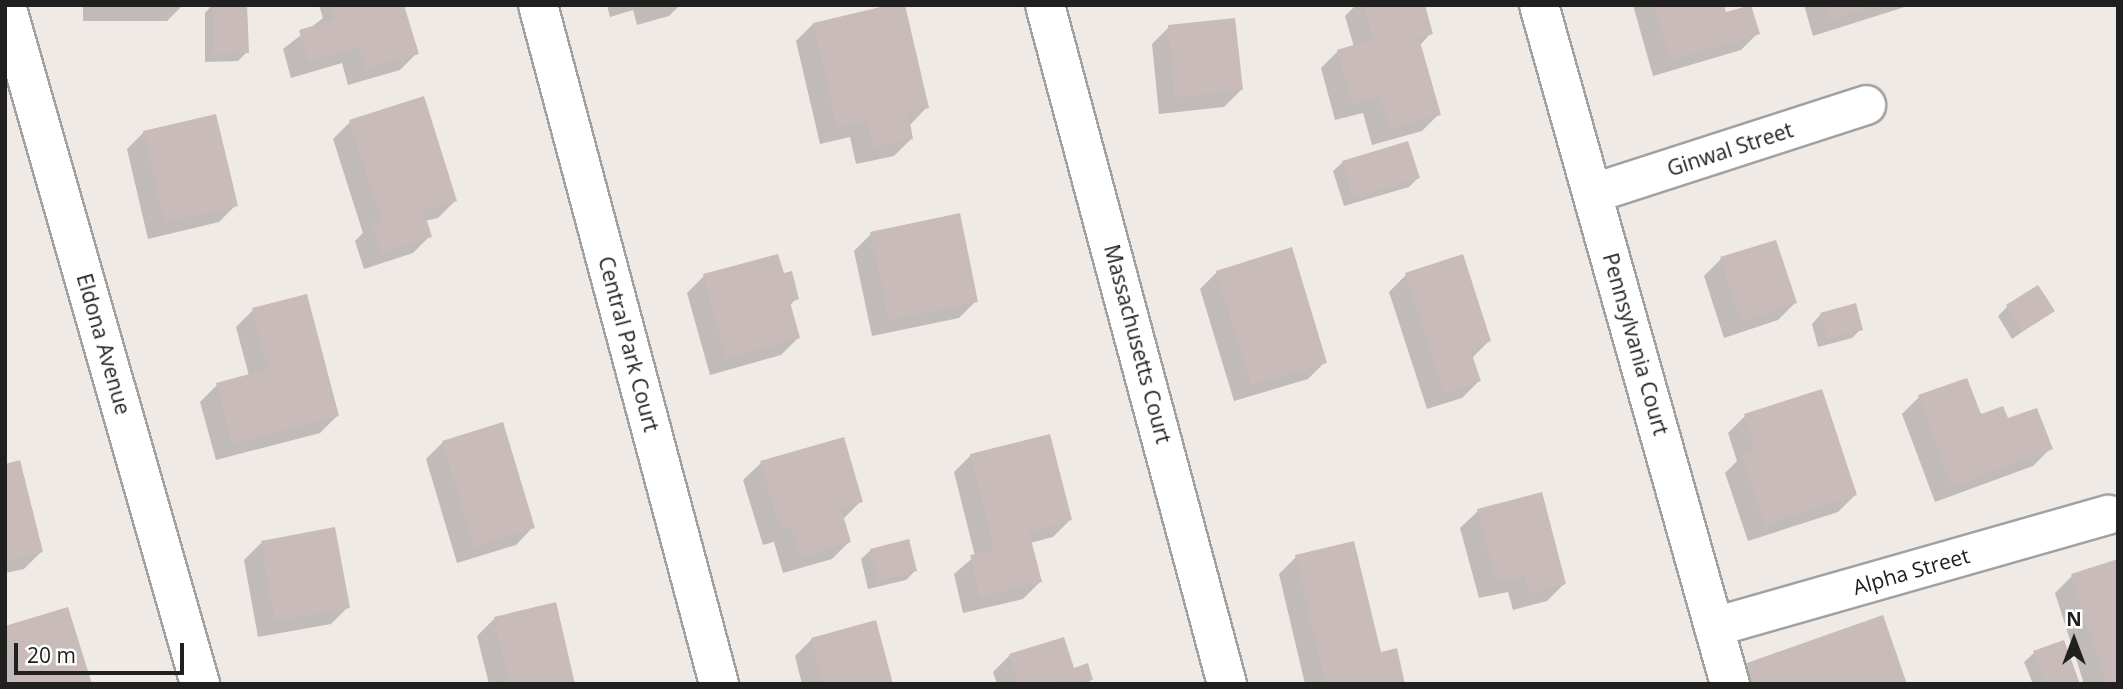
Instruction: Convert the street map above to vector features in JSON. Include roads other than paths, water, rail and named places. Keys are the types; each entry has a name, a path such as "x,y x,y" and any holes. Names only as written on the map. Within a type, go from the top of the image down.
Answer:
{"street":[{"name":"Eldona Avenue","path":"6,5 200,684"},
{"name":"Central Park Court","path":"538,5 719,684"},
{"name":"Massachusetts Court","path":"1045,5 1227,684"},
{"name":"Pennsylvania Court","path":"1539,5 1730,684"},
{"name":"Ginwal Street","path":"1594,194 1866,105"},
{"name":"Alpha Street","path":"1714,626 2108,515"}]}
